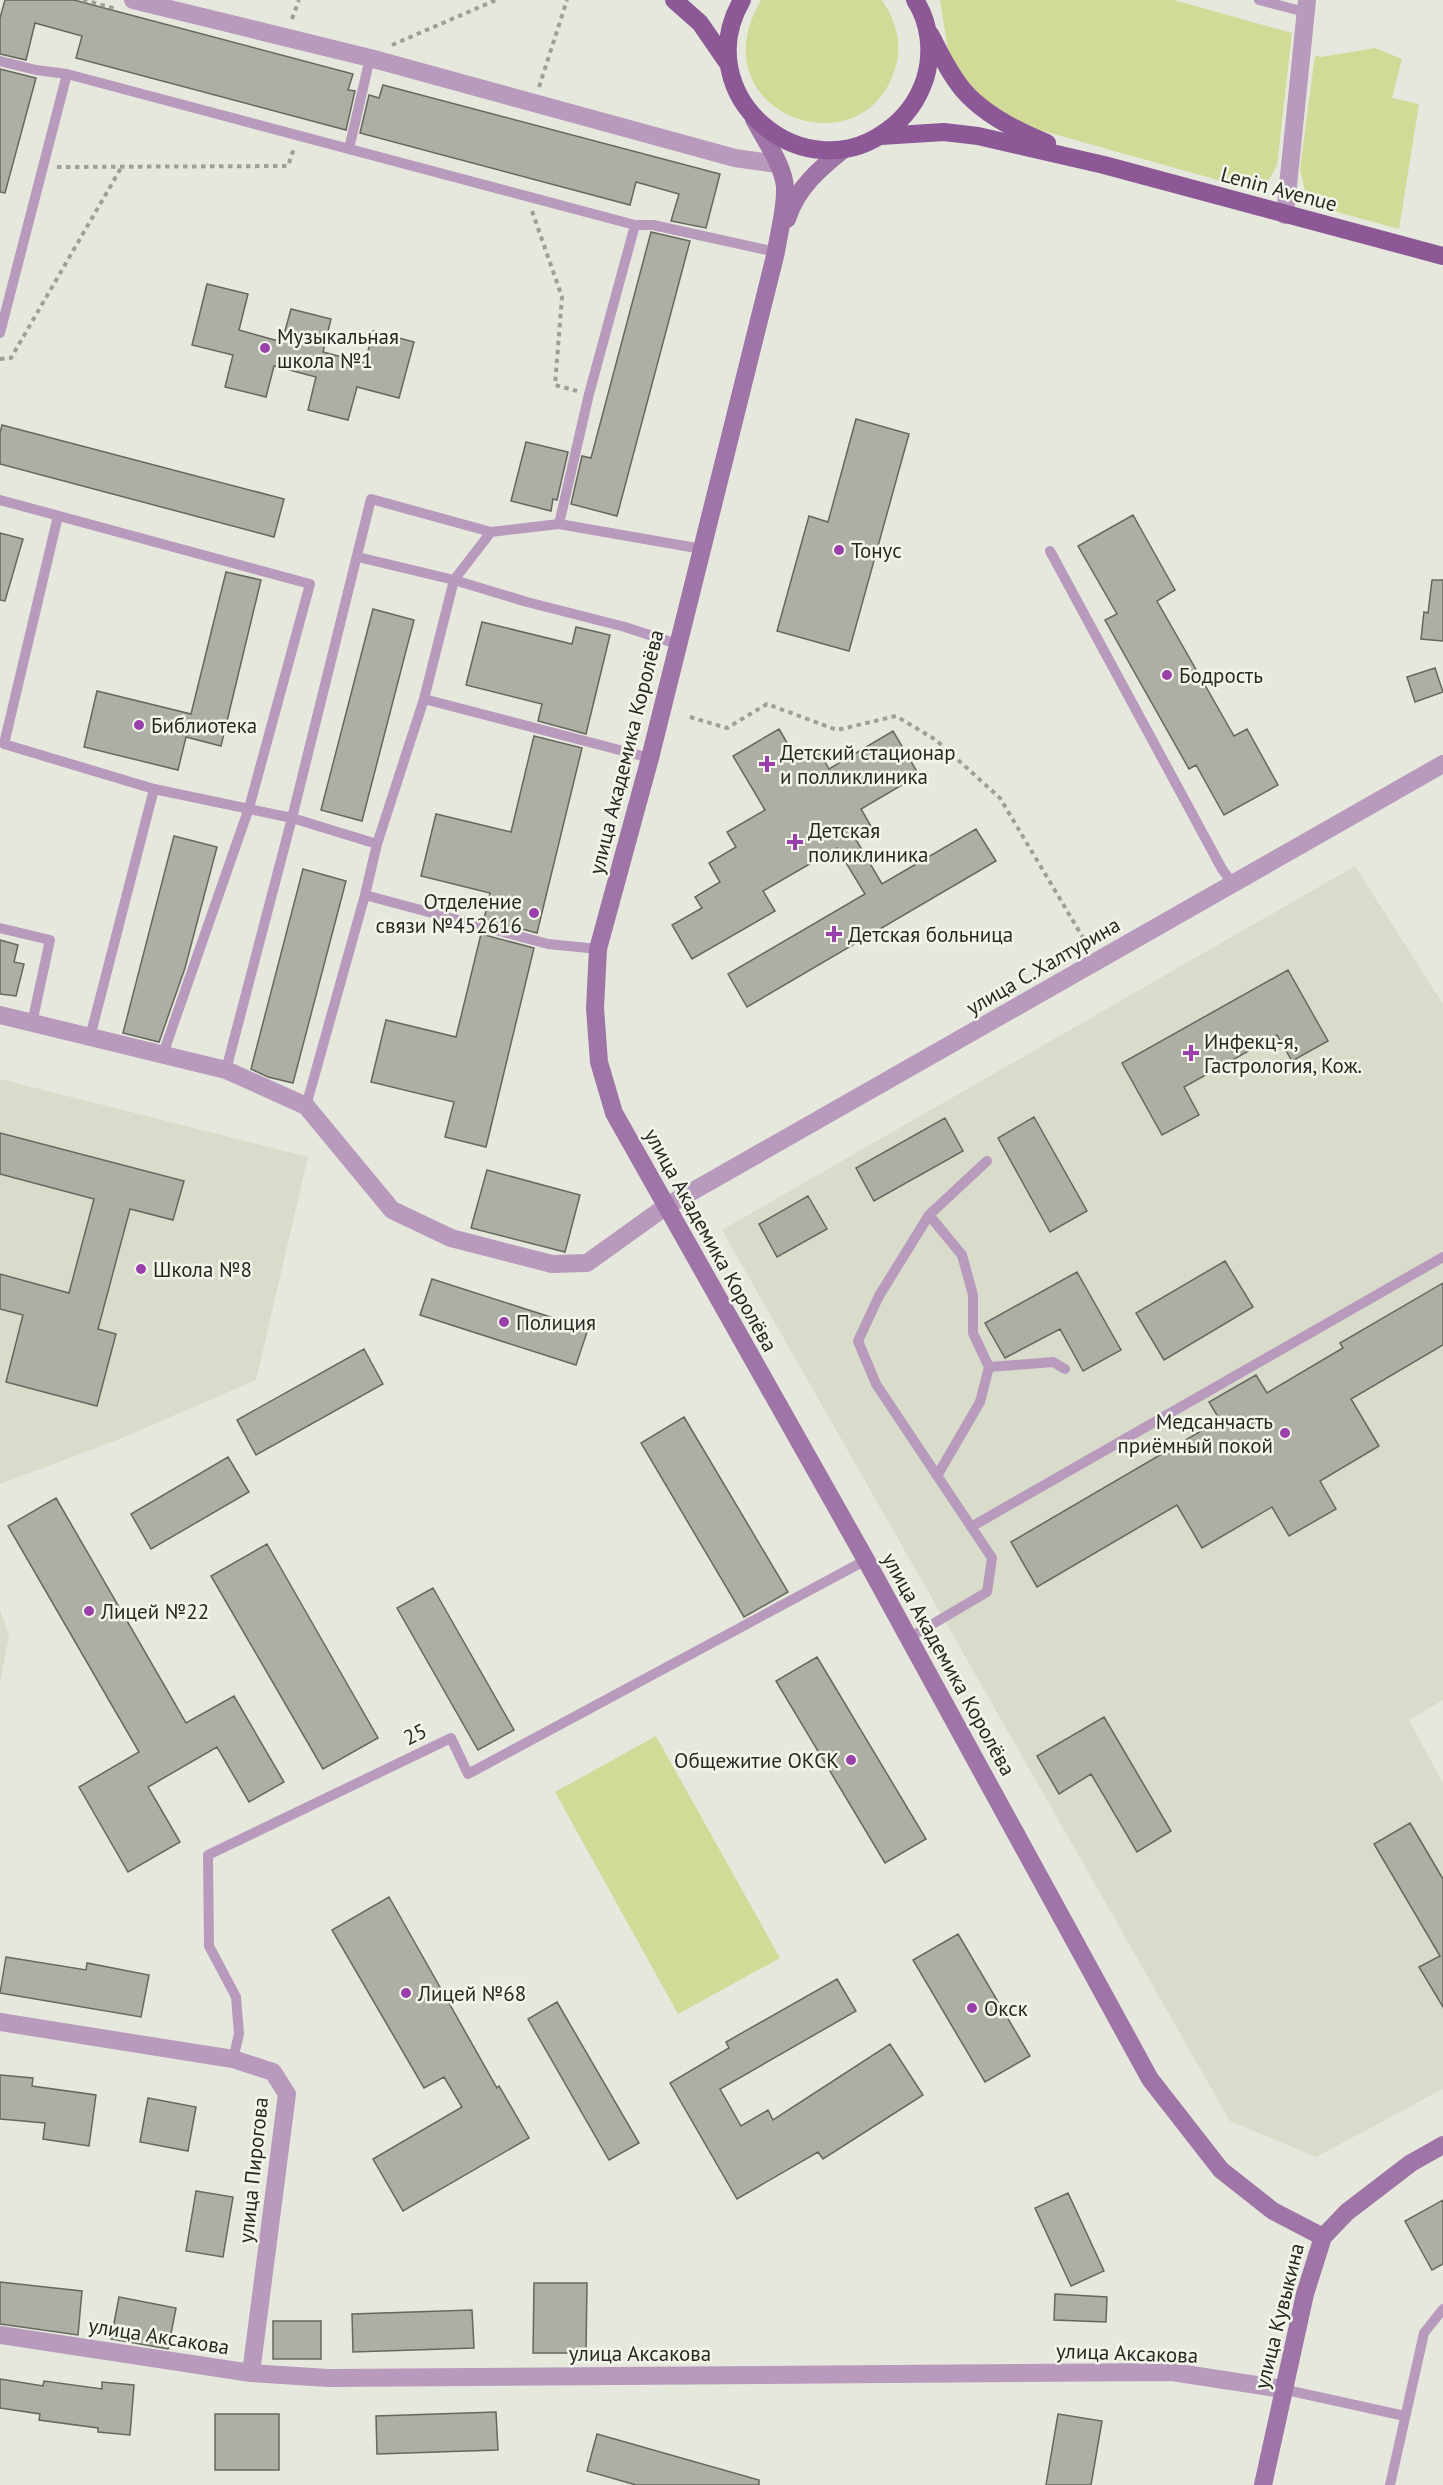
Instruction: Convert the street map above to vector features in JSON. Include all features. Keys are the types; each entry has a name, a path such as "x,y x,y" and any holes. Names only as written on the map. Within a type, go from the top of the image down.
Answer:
{"main road":[{"path":"674,0 700,22 729,65"},
{"path":"742,0 735,12 729,38 729,65 734,84 754,119 775,135 798,145 824,150 862,145 880,136 911,108 921,89 928,59 927,27"},
{"name":"Lenin Avenue","path":"915,0 927,27 963,91 990,114 1023,134 1104,165"},
{"name":"Lenin Avenue","path":"880,136 944,132 978,136 1104,165 1443,256"}],"street":[{"path":"133,0 370,58 735,158 777,164"},
{"path":"1285,214 1306,6"},
{"name":"улица Академика Королёва","path":"754,119 785,185 784,207 776,252 650,758 598,949 595,1008 599,1062 614,1113 866,1560 1150,2079 1221,2170 1273,2211 1323,2237"},
{"path":"776,252 790,208 802,189 816,171 844,149"},
{"name":"улица С.Халтурина","path":"306,1106 392,1210 451,1238 552,1264 587,1263 665,1207 1443,764"},
{"path":"0,1015 226,1070 306,1106"},
{"name":"улица Пирогова","path":"0,2022 233,2059 273,2072 287,2094 251,2373"},
{"name":"улица Кувыкина","path":"1263,2485 1282,2389 1305,2294 1323,2237 1347,2212 1411,2163 1443,2145"},
{"name":"улица Аксакова","path":"0,2335 251,2373 340,2378 1172,2372 1282,2389"}],"lane":[{"path":"1259,0 1306,6"},
{"path":"349,149 370,58"},
{"path":"0,61 36,70 67,74 635,225 652,225 776,252"},
{"path":"0,333 67,74"},
{"path":"559,524 589,394 635,225"},
{"path":"226,1070 358,557 370,499 491,532 559,524 702,549"},
{"path":"0,500 310,584 249,808 163,1054"},
{"path":"0,756 58,516"},
{"path":"306,1106 377,844 424,699 454,580 491,532"},
{"path":"1050,551 1222,869 1232,883"},
{"path":"358,557 454,580 625,627 677,644"},
{"path":"424,699 650,758"},
{"path":"4,744 154,789 292,818 377,844"},
{"path":"90,1037 154,789"},
{"path":"365,895 548,944 598,949"},
{"path":"0,928 50,940 32,1023"},
{"path":"909,1638 987,1592 992,1558 876,1384 858,1341 879,1296 929,1215 987,1161"},
{"path":"929,1215 962,1255 973,1295 973,1334 989,1367 980,1402 937,1476"},
{"path":"971,1527 1443,1257"},
{"path":"989,1367 1053,1362 1065,1369"},
{"name":"25","path":"233,2059 239,2034 236,1997 209,1946 208,1855 451,1738 468,1774 866,1560"},
{"path":"1390,2485 1424,2333 1443,2309"},
{"path":"1282,2389 1405,2416"}],"path":[{"path":"292,19 299,0"},
{"path":"370,58 398,41 496,0"},
{"path":"533,103 567,0"},
{"path":"44,164 63,168 288,165 298,136"},
{"path":"0,359 11,358 121,168"},
{"path":"526,196 562,297 555,385 589,394"},
{"path":"690,717 727,728 767,704 837,730 896,716 936,740 1000,798 1088,946"}],"shaded area":[{"path":"1355,866 1443,1004 1443,1700 1409,1720 1443,1783 1443,2089 1316,2157 1230,2121 722,1230"},
{"name":"Школа №8","path":"0,1079 308,1157 256,1380 117,1440 0,1484"},
{"path":"0,1609 9,1636 0,1683"}],"green space":[{"path":"761,0 882,0 897,33 898,51 895,69 877,101 851,118 821,123 791,116 766,99 750,73 746,40"},
{"path":"940,0 1174,0 1292,33 1277,166 1261,192 1025,126 981,97 968,84 948,51"},
{"path":"1375,48 1402,59 1392,98 1419,104 1399,229 1308,204 1300,169 1315,55 1321,57"},
{"path":"656,1736 780,1958 678,2014 555,1792"}],"building":[{"path":"5,0 74,0 353,74 348,90 355,91 346,130 76,58 82,36 35,23 26,60 0,54 0,18"},
{"path":"0,69 36,78 5,193 0,192"},
{"path":"383,85 720,174 706,228 671,221 679,194 636,182 630,205 360,133 369,95 379,98"},
{"path":"651,232 690,241 617,516 571,504 582,456 591,458"},
{"name":"Музыкальная школа №1","path":"207,284 248,294 239,330 282,342 291,309 331,319 323,352 365,363 373,331 414,342 399,398 357,387 348,420 308,410 316,377 274,366 266,397 225,387 233,355 192,345"},
{"name":"Тонус","path":"856,419 909,434 849,651 777,631 809,516 828,522"},
{"path":"2,425 284,499 274,537 0,464"},
{"path":"526,442 568,452 557,500 553,499 551,511 511,501"},
{"name":"Бодрость","path":"1133,515 1175,590 1157,601 1234,736 1247,729 1278,785 1224,815 1196,765 1189,769 1105,620 1117,614 1078,546"},
{"path":"0,533 23,539 5,601 0,600"},
{"path":"226,572 261,580 221,746 186,737 178,770 84,747 97,691 191,714"},
{"path":"1432,580 1443,580 1443,641 1421,639 1424,612 1428,613"},
{"path":"373,609 414,620 362,821 321,810"},
{"path":"482,622 572,644 576,627 610,635 586,734 538,721 542,704 466,685"},
{"path":"1435,668 1443,692 1415,702 1407,677"},
{"name":"Детская поликлиника","path":"779,729 797,760 817,748 829,769 893,731 919,775 861,809 872,828 855,838 882,884 976,829 996,861 747,1007 728,974 865,894 837,848 763,891 775,911 692,959 672,925 702,908 695,897 720,882 709,863 736,847 727,832 765,810 733,756"},
{"path":"534,736 582,748 537,933 484,919 490,893 421,876 436,814 511,832"},
{"path":"174,836 217,847 185,968 159,1042 123,1033"},
{"path":"303,869 346,881 293,1083 268,1077 251,1069"},
{"path":"481,934 534,948 486,1147 445,1137 454,1102 371,1082 386,1020 456,1037"},
{"path":"0,940 18,945 14,962 24,964 16,996 0,994"},
{"name":"Инфекц-я, Гастрология, Кож.","path":"1288,970 1328,1041 1292,1061 1277,1035 1184,1087 1199,1115 1162,1135 1122,1063"},
{"path":"1034,1117 1087,1211 1050,1232 998,1138"},
{"path":"945,1118 963,1151 874,1201 856,1168"},
{"path":"0,1133 184,1181 173,1220 130,1209 98,1329 116,1334 97,1406 6,1382 23,1315 0,1309 0,1274 69,1293 94,1199 0,1174"},
{"path":"487,1170 580,1195 565,1252 471,1228"},
{"path":"808,1196 827,1229 777,1257 759,1224"},
{"path":"1225,1261 1253,1307 1164,1360 1136,1313"},
{"path":"1077,1272 1121,1350 1083,1371 1060,1329 1005,1358 985,1323"},
{"name":"Полиция","path":"432,1279 588,1329 576,1365 420,1315"},
{"name":"Медсанчасть приёмный покой","path":"1443,1283 1443,1345 1351,1399 1379,1446 1320,1481 1336,1509 1289,1536 1272,1507 1202,1548 1177,1505 1037,1587 1011,1542 1220,1420 1209,1402 1256,1375 1267,1393 1343,1348 1340,1343"},
{"path":"364,1349 383,1384 256,1455 237,1420"},
{"path":"684,1417 788,1592 744,1617 641,1443"},
{"path":"228,1457 249,1492 151,1549 131,1514"},
{"name":"Лицей №22","path":"56,1498 186,1723 234,1696 284,1782 249,1802 217,1747 148,1787 180,1842 128,1872 79,1787 139,1752 8,1526"},
{"path":"267,1544 378,1738 323,1769 211,1576"},
{"path":"433,1588 514,1730 478,1750 397,1608"},
{"name":"Общежитие ОКСК","path":"817,1657 926,1839 885,1863 776,1681"},
{"path":"1104,1717 1171,1831 1137,1852 1091,1774 1059,1794 1037,1756"},
{"path":"1410,1823 1443,1879 1443,2007 1419,1967 1440,1956 1374,1844"},
{"name":"Лицей №68","path":"389,1897 497,2088 499,2086 529,2138 403,2211 373,2159 462,2107 444,2077 424,2088 332,1930"},
{"name":"Окск","path":"958,1934 1030,2056 985,2082 913,1960"},
{"path":"6,1957 86,1970 87,1963 149,1975 141,2017 0,1993"},
{"path":"837,1979 856,2011 720,2089 741,2126 768,2110 773,2120 890,2044 923,2095 823,2159 818,2152 737,2199 670,2083 729,2048 726,2042"},
{"path":"557,2002 639,2143 609,2160 528,2019"},
{"path":"0,2075 33,2078 32,2086 96,2095 89,2146 43,2139 45,2123 0,2119"},
{"path":"148,2098 196,2107 188,2151 140,2142"},
{"path":"196,2191 233,2197 223,2257 186,2251"},
{"path":"1068,2193 1104,2271 1071,2286 1035,2208"},
{"path":"1443,2200 1443,2264 1432,2270 1405,2221"},
{"path":"0,2282 82,2291 78,2335 0,2324"},
{"path":"534,2283 587,2283 586,2353 533,2353"},
{"path":"1055,2294 1107,2297 1106,2322 1054,2320"},
{"path":"119,2297 176,2308 168,2349 111,2339"},
{"path":"472,2310 474,2348 353,2352 352,2314"},
{"path":"273,2321 321,2321 321,2359 273,2359"},
{"path":"0,2379 43,2386 44,2381 102,2389 102,2382 134,2385 130,2435 98,2432 98,2428 39,2420 40,2414 0,2408"},
{"path":"496,2412 498,2450 377,2454 376,2416"},
{"path":"215,2414 279,2414 279,2470 215,2470"},
{"path":"1058,2414 1102,2421 1091,2485 1046,2485"},
{"path":"597,2434 759,2480 759,2485 636,2485 587,2471"}],"place":[{"name":"Музыкальная школа №1","path":"265,348"},
{"name":"Тонус","path":"839,550"},
{"name":"Бодрость","path":"1167,675"},
{"name":"Библиотека","path":"139,725"},
{"name":"Детский стационар и полликлиника","path":"767,764"},
{"name":"Детская поликлиника","path":"795,842"},
{"name":"Отделение связи №452616","path":"534,913"},
{"name":"Детская больница","path":"834,934"},
{"name":"Инфекц-я, Гастрология, Кож.","path":"1191,1053"},
{"name":"Школа №8","path":"141,1269"},
{"name":"Полиция","path":"504,1322"},
{"name":"Медсанчасть приёмный покой","path":"1285,1433"},
{"name":"Лицей №22","path":"89,1611"},
{"name":"Общежитие ОКСК","path":"851,1760"},
{"name":"Лицей №68","path":"406,1993"},
{"name":"Окск","path":"972,2008"}]}
